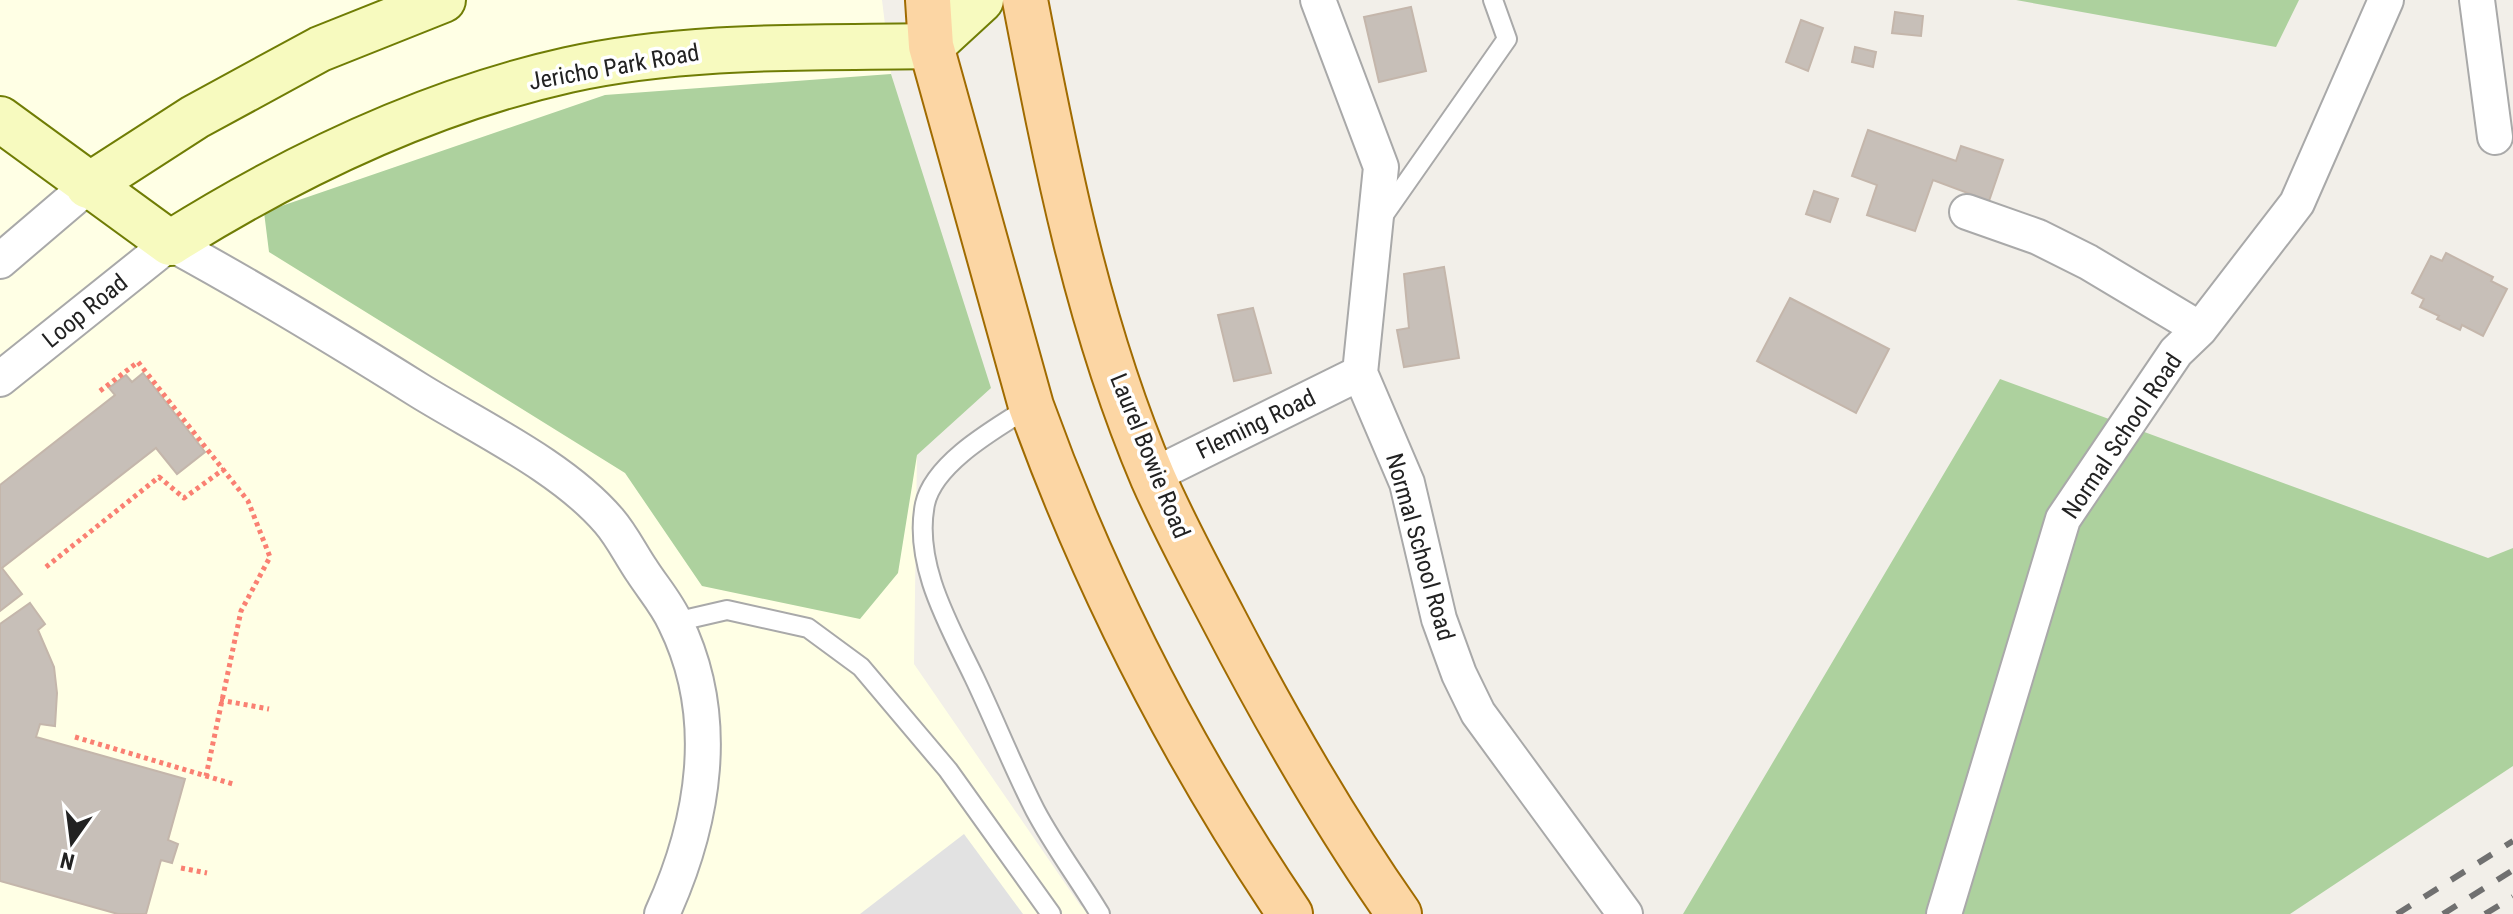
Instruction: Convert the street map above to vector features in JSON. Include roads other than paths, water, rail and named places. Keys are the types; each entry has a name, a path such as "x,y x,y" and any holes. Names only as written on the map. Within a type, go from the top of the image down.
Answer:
{"main road":[{"path":"928,0 931,46 1031,406 1127,632 1214,791 1290,914"},
{"name":"Laurel Bowie Road","path":"1025,0 1063,200 1114,367 1152,476 1270,707 1363,862 1399,914"}],"street":[{"path":"0,261 88,186 195,117 320,49 443,0"},
{"path":"931,46 981,0"},
{"name":"Normal School Road","path":"1318,0 1381,167 1360,373 1407,483 1439,619 1459,674 1478,713 1625,914"},
{"name":"Normal School Road","path":"1944,914 2063,519 2144,395 2176,352 2200,329 2297,203 2386,0"},
{"path":"2477,0 2495,137"},
{"name":"Jericho Park Road","path":"170,243 322,155 463,99 570,70 715,50 931,46"},
{"path":"0,119 170,243 260,291 555,474 609,520 675,622 696,681 702,729 702,776 684,865 662,914"},
{"path":"1967,212 2038,237 2200,329"},
{"name":"Loop Road","path":"0,379 170,243"},
{"name":"Fleming Road","path":"1152,476 1360,373"}],"lane":[{"path":"1377,224 1507,39 1493,0"},
{"path":"1031,406 980,439 943,471 925,502 925,541 931,581 946,623 1037,814 1100,914"},
{"path":"675,622 727,610 808,628 861,667 948,770 1051,914"}],"railway":[{"path":"2397,914 2513,841"},
{"path":"2443,914 2513,870"},
{"path":"2485,914 2513,897"}]}
